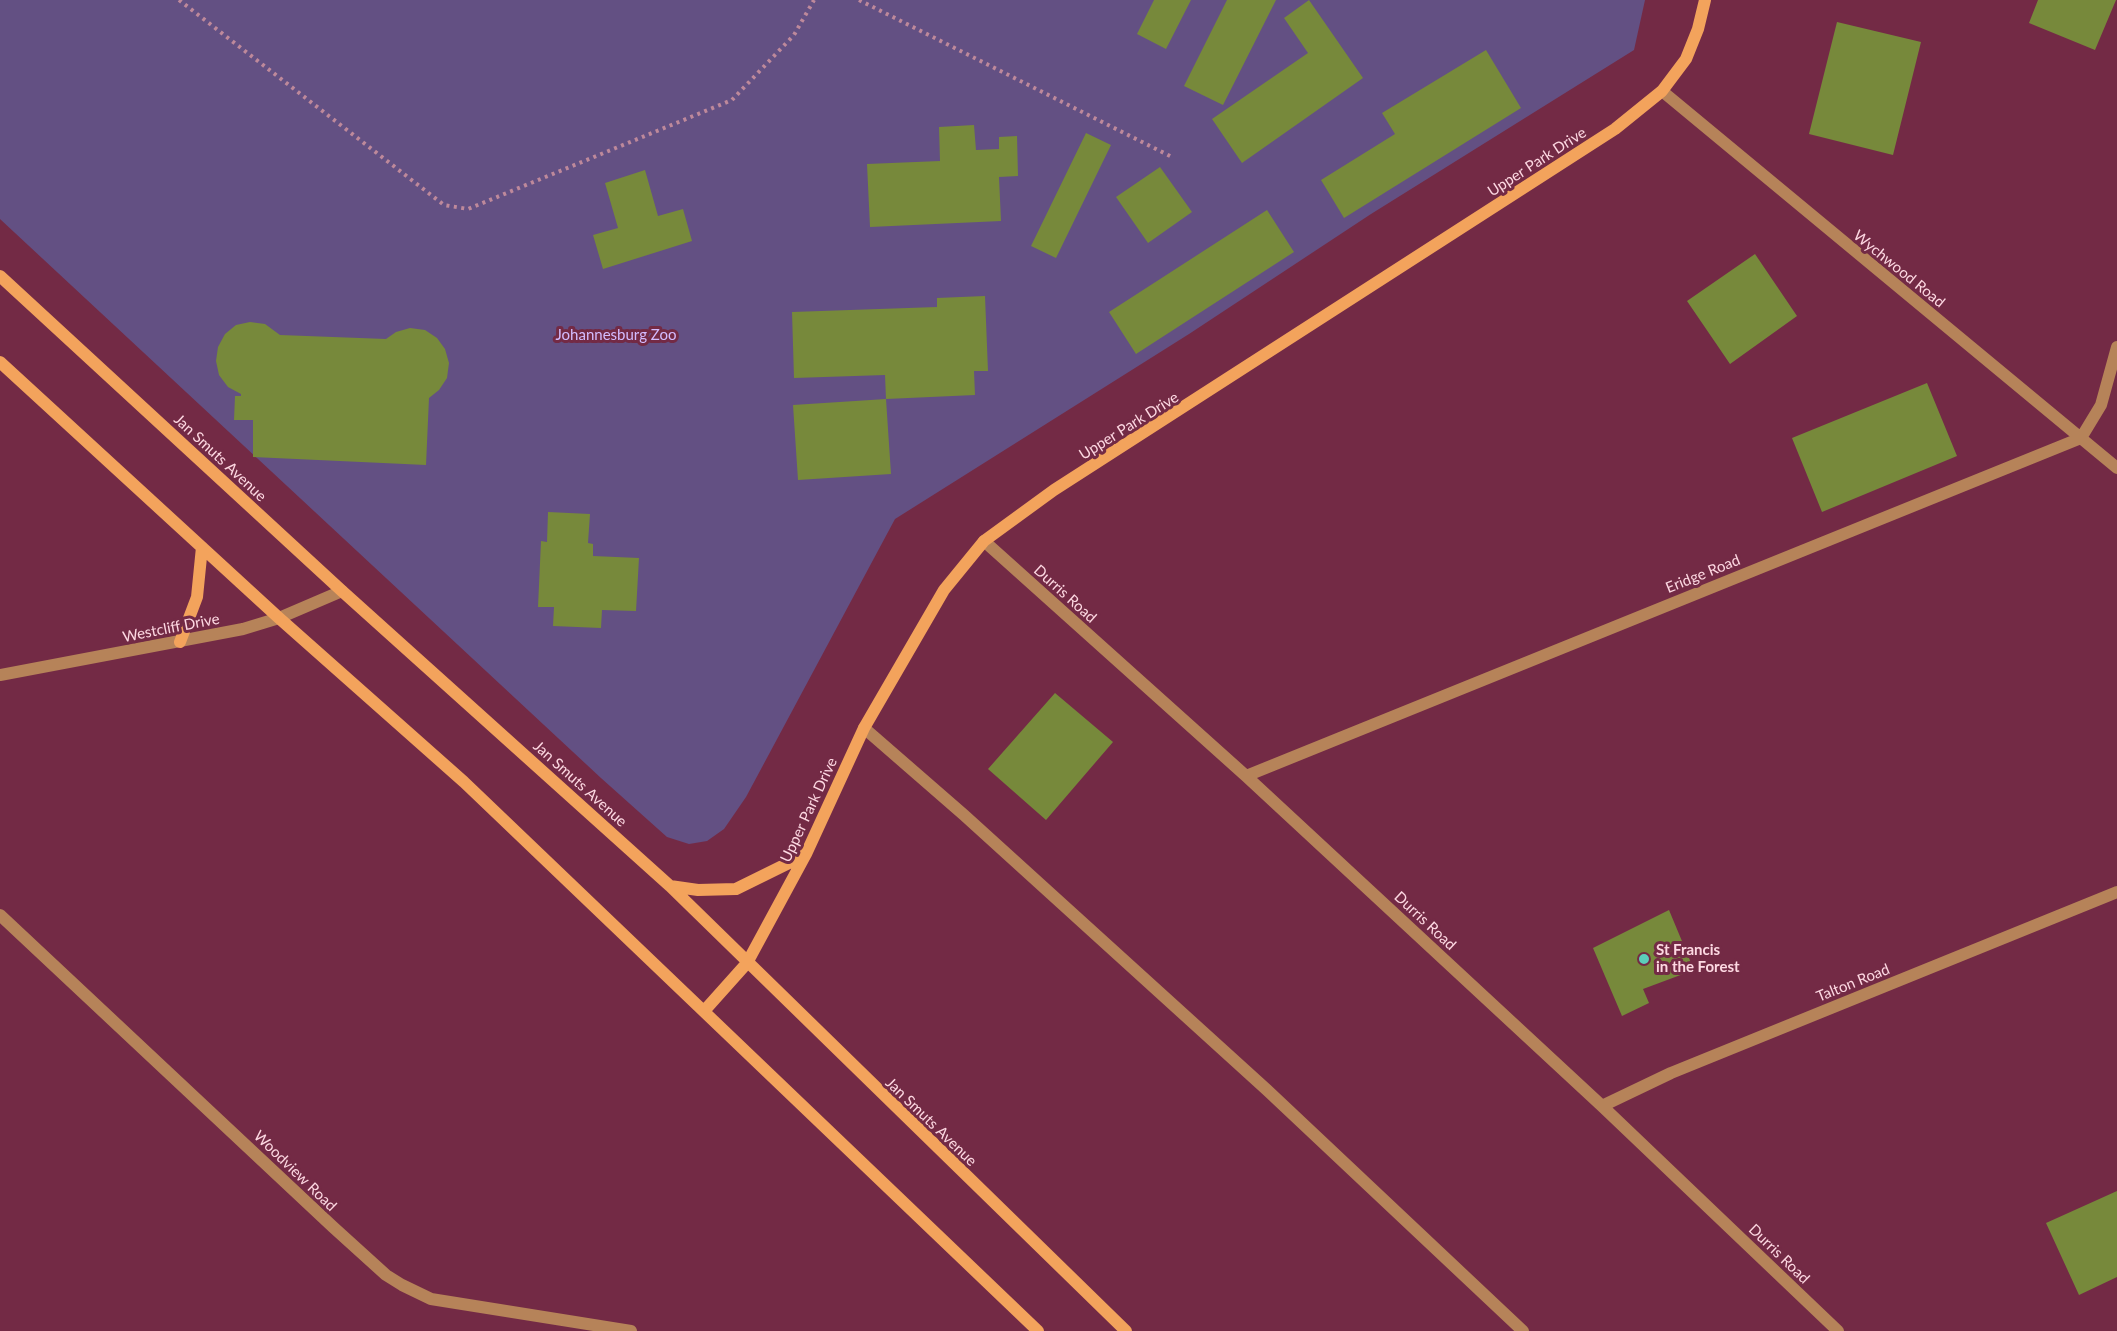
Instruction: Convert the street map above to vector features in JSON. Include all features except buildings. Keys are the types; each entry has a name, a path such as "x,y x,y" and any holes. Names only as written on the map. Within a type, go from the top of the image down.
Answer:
{"main road":[{"name":"Upper Park Drive","path":"705,1010 747,963 806,854 864,728 944,590 984,541 1054,490 1615,129 1662,91 1686,59 1698,29 1705,0"},
{"name":"Jan Smuts Avenue","path":"0,276 342,591 670,886 1126,1331"},
{"path":"0,362 279,618 464,782 705,1010 1038,1331"},
{"path":"180,642 197,597 202,547"},
{"path":"670,886 698,890 736,889 806,854"}],"street":[{"name":"Wychwood Road","path":"1662,91 2117,468"},
{"path":"2081,438 2101,405 2117,347"},
{"name":"Eridge Road","path":"1246,776 2081,438"},
{"name":"Durris Road","path":"984,541 1246,776 1602,1106 1838,1331"},
{"name":"Westcliff Drive","path":"0,675 243,629 279,618 342,591"},
{"path":"864,728 981,830 1267,1090 1523,1331"},
{"name":"Talton Road","path":"1602,1106 1682,1069 2117,892"},
{"name":"Woodview Road","path":"0,915 333,1227 402,1286 431,1299 631,1331"}],"path":[{"path":"179,0 444,206 468,209 732,100 794,35 814,0"},
{"path":"859,0 1174,158"}],"green space":[{"name":"Johannesburg Zoo","path":"0,0 1645,0 1634,50 1371,214 1189,334 895,519 746,797 724,829 707,841 689,844 667,837 601,778 0,219"}],"place":[{"name":"St Francis in the Forest","path":"1644,959"}]}
